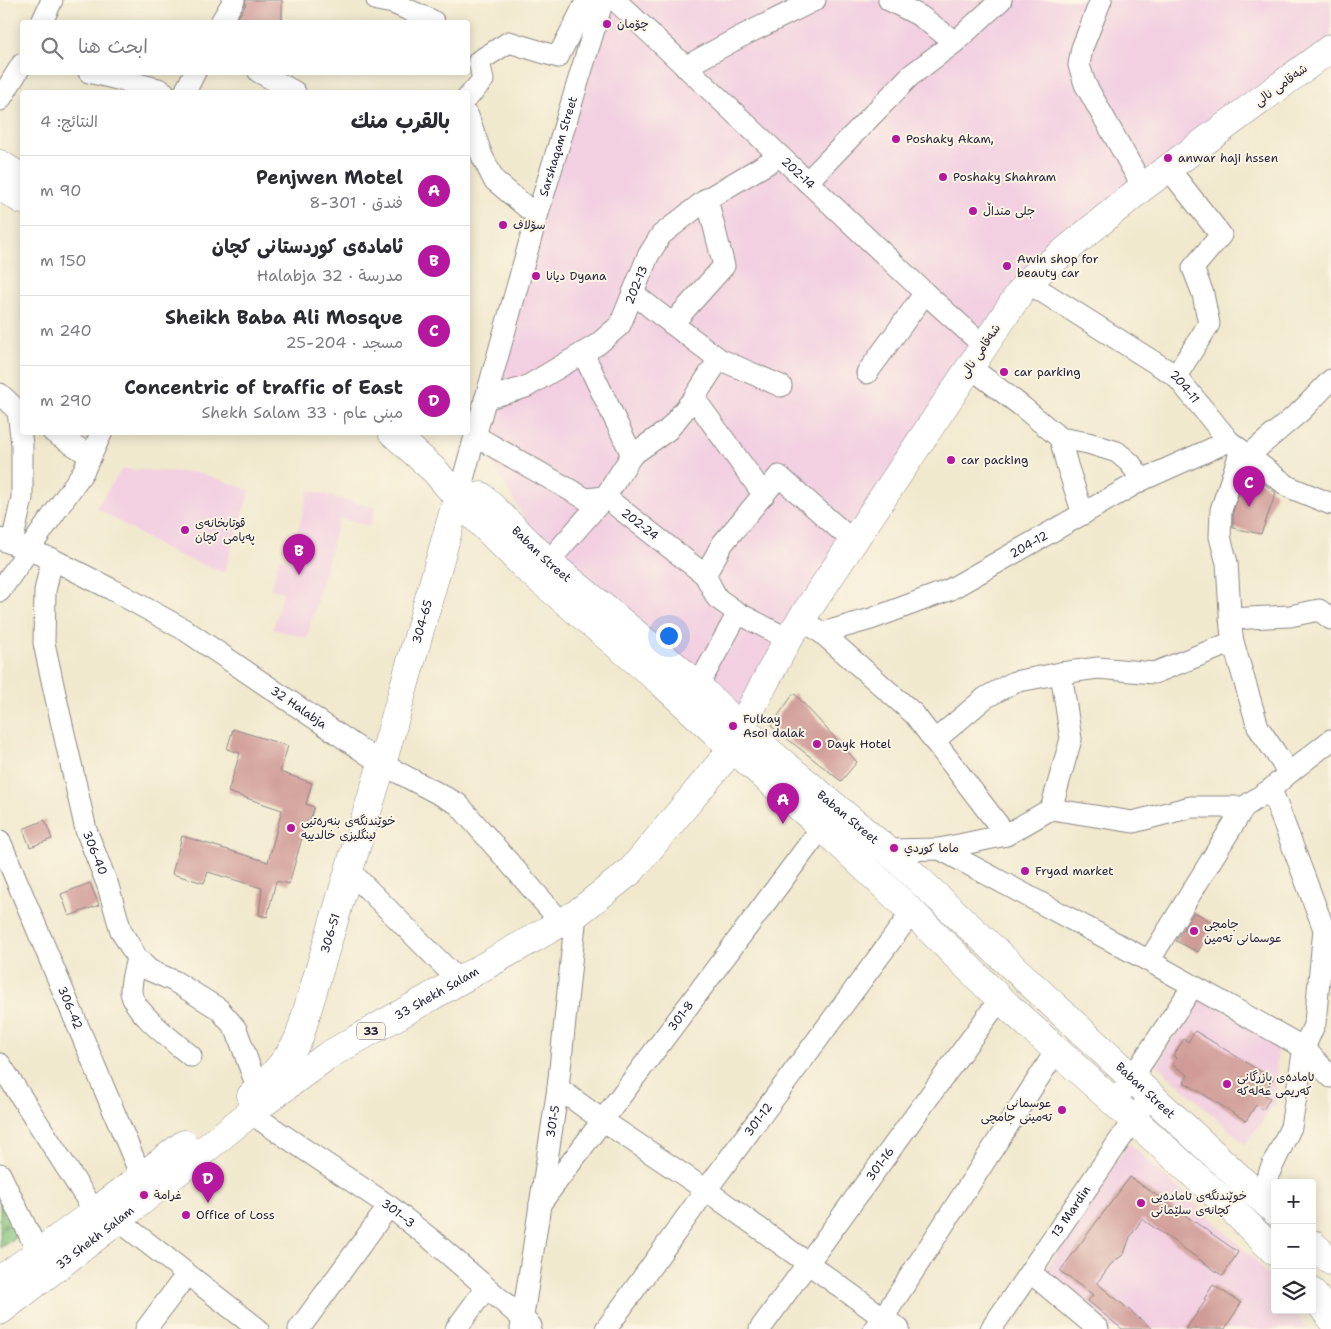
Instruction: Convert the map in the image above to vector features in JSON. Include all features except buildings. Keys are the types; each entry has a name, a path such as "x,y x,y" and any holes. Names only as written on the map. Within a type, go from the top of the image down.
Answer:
{"main road":[{"name":"شەقامی نالی","path":"735,737 804,631 854,542 1027,282 1143,187 1331,48"},
{"path":"0,164 20,177"},
{"path":"0,186 20,199"},
{"path":"395,435 435,471 461,488 471,513 527,569 661,682 735,737 822,827 912,912 1000,1000 1232,1209 1271,1248"},
{"name":"Baban Street","path":"417,435 461,488 698,686 735,737 887,850 1266,1203"},
{"name":"304-65","path":"382,764 461,488"},
{"name":"33 Shekh Salam","path":"0,1311 106,1216 254,1102 327,1056 569,918 631,871 716,770 735,737"},
{"name":"306-51","path":"254,1102 290,1054 299,1038 382,764"},
{"path":"306,1014 314,1028 328,1038 352,1042"},
{"name":"33 Shekh Salam","path":"0,1280 38,1252 106,1216 141,1176 187,1153"},
{"path":"1316,1297 1331,1318"}],"street":[{"path":"43,20 52,0"},
{"path":"222,20 234,0"},
{"path":"377,0 392,3 431,20"},
{"path":"470,96 483,80 473,56 508,42 558,57 587,0"},
{"name":"Sarshaqam Street","path":"461,488 537,216 603,0"},
{"name":"202-14","path":"615,0 925,293 1020,405 1060,438"},
{"path":"685,68 740,37 815,0"},
{"path":"889,0 920,16 955,42"},
{"path":"807,182 910,76 955,42 1001,0"},
{"path":"1101,0 1082,48 1080,64 1085,84 1143,187"},
{"path":"0,100 20,67"},
{"path":"101,75 161,90"},
{"path":"186,90 194,75"},
{"path":"264,75 291,90"},
{"path":"470,122 482,156 494,180 537,216"},
{"name":"202-13","path":"485,399 526,387 598,344 620,325 648,256 661,235 707,198 780,156"},
{"path":"1168,168 1221,235 1193,268 1203,294 1209,324 1176,376"},
{"path":"672,324 724,266 707,198"},
{"name":"204-11","path":"1027,282 1176,376 1240,449 1289,487 1331,504"},
{"path":"633,292 719,359 782,386"},
{"path":"867,373 925,293"},
{"path":"583,353 632,455"},
{"path":"548,562 605,497 632,455 668,430 694,398 719,359"},
{"path":"1289,773 1258,727 1233,642 1227,563 1220,537 1221,510 1240,449 1302,410 1331,380"},
{"path":"0,394 20,412"},
{"path":"694,398 764,495"},
{"path":"0,591 13,544 22,498 21,435"},
{"path":"58,435 91,456"},
{"path":"13,544 83,472 101,435"},
{"path":"474,436 586,499 605,497"},
{"path":"1083,514 1060,438 1088,443 1116,452 1130,463 1142,480"},
{"name":"204-12","path":"804,631 871,619 949,590 1142,480 1240,449"},
{"path":"705,575 723,543 742,518 780,476 854,542"},
{"name":"202-24","path":"605,497 705,575 717,598 738,614 804,631 914,714 1006,835"},
{"name":"32 Halabja","path":"13,544 52,559 111,588 185,630 382,764 458,804 569,918"},
{"name":"306-40","path":"52,559 44,591 44,643 86,830 108,886 122,932 137,958 149,970 174,981 220,1009 236,1030 254,1102"},
{"path":"1230,619 1290,616 1319,610 1331,619"},
{"path":"698,686 738,614"},
{"path":"934,741 986,698 1014,682 1061,672 1098,668 1154,673 1233,642"},
{"path":"1051,809 1071,739 1061,672"},
{"path":"1149,961 1244,807 1271,789 1326,742 1331,740"},
{"path":"1266,1203 1290,1127 1304,1048 1316,1023 1327,927 1271,789"},
{"path":"887,850 940,849 1006,835 1051,809 1133,822 1191,806 1244,807"},
{"name":"301-8","path":"540,1204 822,827"},
{"name":"306-42","path":"0,841 141,1176"},
{"path":"940,849 1149,961 1304,1048 1331,1077"},
{"path":"349,870 459,981"},
{"name":"301-12","path":"606,1329 706,1190 912,912"},
{"name":"301-5","path":"526,1326 540,1204 558,1088 569,918"},
{"path":"137,958 131,990 133,1000 139,1009 159,1029 191,1056"},
{"name":"13 Mardin","path":"991,1329 1030,1272 1124,1111 1141,1086 1193,986"},
{"name":"301-16","path":"760,1329 1000,1000"},
{"path":"558,1088 706,1190 807,1263 885,1325 1056,1051"},
{"path":"0,1064 106,1216 258,1329"},
{"name":"301--3","path":"254,1102 432,1240 526,1326"},
{"path":"0,1174 38,1252"},
{"path":"299,1329 389,1206"},
{"path":"1030,1272 1098,1329"},
{"path":"146,1329 186,1274"},
{"path":"456,1329 486,1288"}],"shaded area":[{"path":"603,0 1331,0 1331,47 1027,282 741,728 548,562 495,466 475,436"},
{"name":"قوتابخانەی پەیامی کچان","path":"122,469 200,473 250,490 224,573 170,552 96,508"},
{"path":"309,490 375,508 370,526 339,518 307,638 273,629 283,592 271,589 279,558 290,560"},
{"name":"ئامادەی بازرگانی کەریمی عەلەکە","path":"1199,996 1278,1044 1275,1104 1245,1144 1157,1065"},
{"name":"خوێندنگەی ئامادەیی کچانەی سلێمانی","path":"1129,1143 1257,1262 1271,1281 1271,1314 1296,1314 1307,1329 1112,1329 1044,1273"}],"green space":[{"path":"0,1182 25,1231 0,1248"}],"place":[{"name":"چۆمان","path":"607,24"},
{"name":"Poshaky Akam,","path":"896,139"},
{"name":"anwar haji hssen","path":"1168,158"},
{"name":"Poshaky Shahram","path":"943,177"},
{"name":"جلی منداڵ","path":"973,211"},
{"name":"سۆلاف","path":"503,225"},
{"name":"Awin shop for beauty car","path":"1007,266"},
{"name":"دیانا Dyana","path":"536,276"},
{"name":"car parking","path":"1004,372"},
{"name":"car packing","path":"951,460"},
{"name":"Sheikh Baba Ali Mosque","path":"1249,507"},
{"name":"قوتابخانەی پەیامی کچان","path":"185,530"},
{"name":"ئامادەی کوردستانی کچان","path":"299,575"},
{"name":"Fulkay Asoi dalak","path":"733,726"},
{"name":"Dayk Hotel","path":"817,744"},
{"name":"Penjwen Motel","path":"783,824"},
{"name":"خوێندنگەی بنەڕەتیی ئینگلیزی خالدییە","path":"291,828"},
{"name":"ماما كوردي","path":"894,848"},
{"name":"Fryad market","path":"1025,871"},
{"name":"جامچی عوسمانی تەمین","path":"1194,931"},
{"name":"ئامادەی بازرگانی کەریمی عەلەکە","path":"1227,1084"},
{"name":"عوسمانی تەمینی جامچی","path":"1062,1110"},
{"name":"غرامة","path":"144,1195"},
{"name":"Concentric of traffic of East","path":"208,1203"},
{"name":"خوێندنگەی ئامادەیی کچانەی سلێمانی","path":"1141,1203"},
{"name":"Office of Loss","path":"186,1215"}]}
